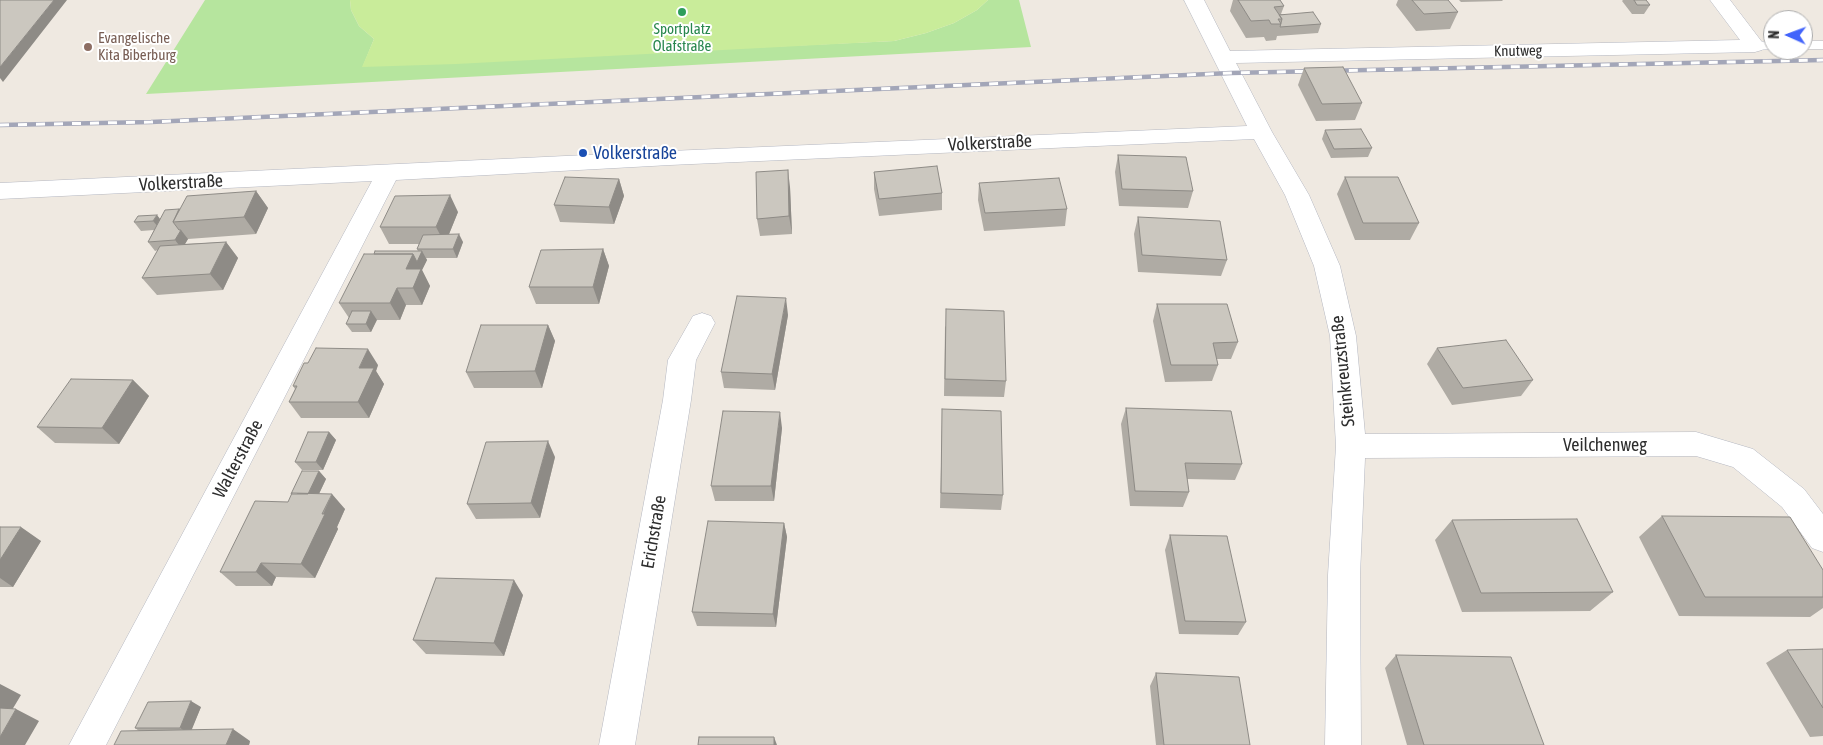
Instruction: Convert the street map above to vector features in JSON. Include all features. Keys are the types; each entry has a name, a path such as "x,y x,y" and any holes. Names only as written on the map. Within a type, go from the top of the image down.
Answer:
{"street":[{"name":"Steinkreuzstraße","path":"1194,0 1261,132 1297,195 1327,266 1343,336 1350,446 1344,576 1343,745"},
{"name":"Knutweg","path":"1720,0 1763,45"},
{"name":"Knutweg","path":"1223,57 1763,46"},
{"name":"Volkerstraße","path":"0,191 679,157 1261,132"},
{"name":"Walterstraße","path":"87,745 388,173"},
{"name":"Erichstraße","path":"617,745 677,400 682,360 702,322"},
{"name":"Veilchenweg","path":"1350,446 1696,444 1743,458 1793,498 1823,538"}],"green space":[{"path":"205,0 350,0 351,10 359,26 374,39 363,66 894,41 926,33 954,23 977,10 988,0 1019,0 1031,47 146,94"},
{"path":"350,0 988,0 977,10 954,23 926,33 894,41 456,64 362,67 374,39 359,26 351,10"}],"building":[{"path":"0,0 54,0 0,67"},
{"path":"1238,0 1280,0 1284,6 1274,7 1282,19 1278,19 1281,24 1271,24 1269,20 1251,21"},
{"path":"1412,0 1448,0 1458,12 1424,14"},
{"path":"1634,0 1646,0 1650,5 1637,5"},
{"path":"1313,12 1321,24 1280,27 1282,19 1279,15"},
{"path":"1343,67 1362,103 1322,104 1304,68"},
{"path":"1361,129 1372,148 1334,149 1325,130"},
{"path":"1118,155 1186,157 1193,191 1122,189"},
{"path":"937,166 942,193 879,199 874,172"},
{"path":"788,170 789,216 757,219 756,172"},
{"path":"565,177 619,179 609,207 554,205"},
{"path":"1345,177 1398,177 1419,223 1363,223"},
{"path":"1059,178 1067,209 985,213 979,183"},
{"path":"256,191 244,217 173,222 187,196"},
{"path":"450,195 436,227 380,227 395,196"},
{"path":"179,209 173,222 181,230 175,240 148,242 165,210"},
{"path":"157,215 153,221 134,222 138,216"},
{"path":"1138,217 1220,221 1227,260 1142,255"},
{"path":"459,234 453,249 417,249 423,235"},
{"path":"226,242 210,274 142,278 160,246"},
{"path":"603,249 593,287 529,287 541,250"},
{"path":"375,251 422,251 417,262 413,254 374,254"},
{"path":"364,254 413,254 406,269 421,269 413,288 397,288 390,303 339,303"},
{"path":"737,296 786,298 772,374 721,372"},
{"path":"1157,304 1227,304 1238,342 1213,343 1218,365 1171,365"},
{"path":"946,309 1004,311 1006,381 945,379"},
{"path":"352,311 371,311 366,324 346,324"},
{"path":"481,325 548,325 535,371 466,372"},
{"path":"1506,340 1533,380 1463,388 1437,348"},
{"path":"316,348 368,349 359,368 374,368 358,402 289,402 297,386 293,386 304,363 308,363"},
{"path":"71,379 133,380 102,428 37,427"},
{"path":"1126,408 1231,411 1242,464 1185,463 1189,492 1135,491"},
{"path":"942,409 1001,411 1003,495 941,493"},
{"path":"723,411 780,412 771,486 711,486"},
{"path":"308,432 329,432 316,462 295,462"},
{"path":"548,441 531,503 467,504 486,442"},
{"path":"302,471 319,471 308,494 291,494"},
{"path":"292,493 332,494 322,514 325,514 301,564 261,563 256,572 220,572 255,501 288,502"},
{"path":"1662,516 1790,517 1823,570 1823,597 1705,597"},
{"path":"1577,519 1613,592 1481,593 1452,520"},
{"path":"708,521 784,523 773,614 692,612"},
{"path":"0,527 21,527 0,560"},
{"path":"1170,535 1227,536 1246,622 1185,621"},
{"path":"436,578 514,580 494,643 413,640"},
{"path":"1823,649 1823,708 1787,650"},
{"path":"1396,655 1511,657 1544,745 1424,745"},
{"path":"1156,673 1239,677 1250,745 1164,745"},
{"path":"191,701 180,728 135,728 148,702"},
{"path":"0,708 16,709 0,737"},
{"path":"233,729 226,745 114,745 121,731"},
{"path":"699,737 774,737 774,745 698,745"}],"railway":[{"path":"0,125 151,122 1231,73 1823,60"}],"place":[{"name":"Sportplatz Olafstraße","path":"682,12"},
{"name":"Evangelische Kita Biberburg","path":"88,47"},
{"name":"Volkerstraße","path":"583,153"}]}
